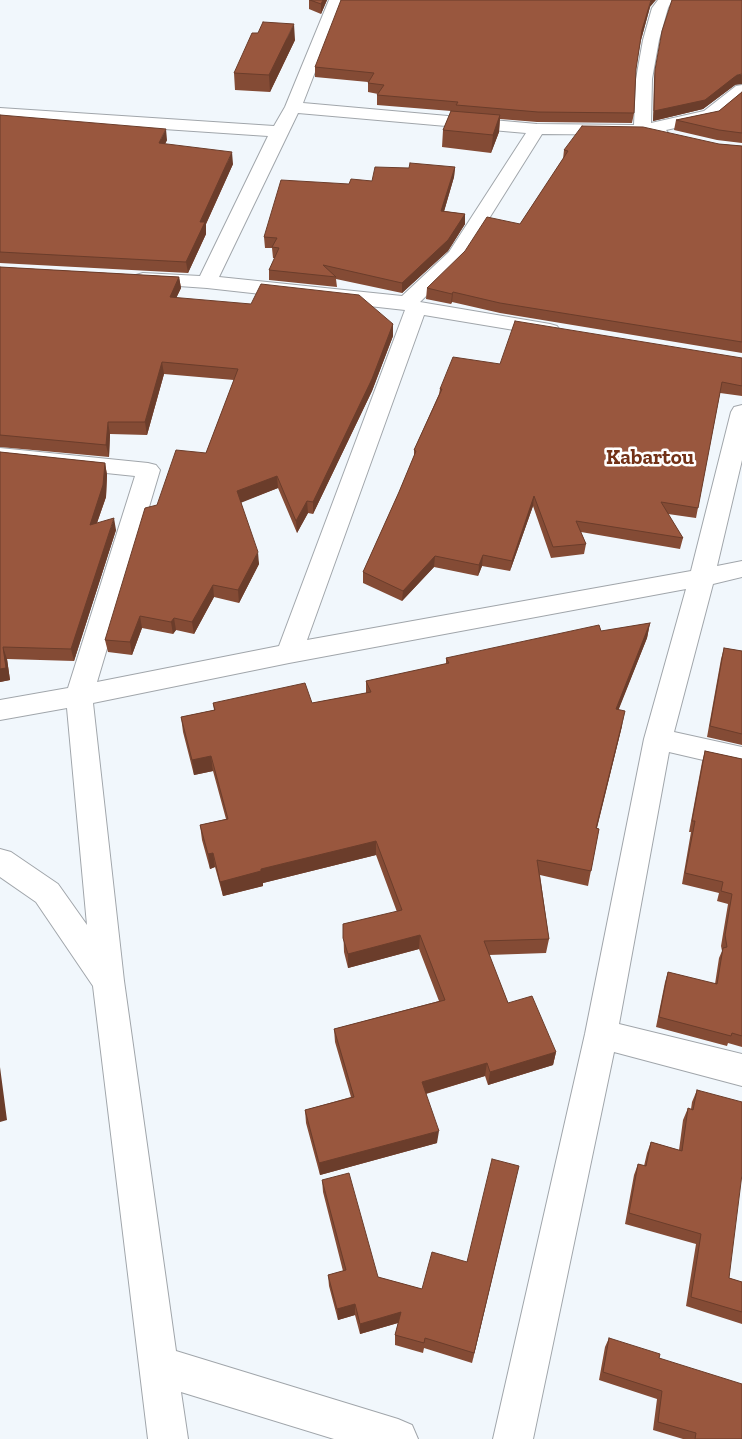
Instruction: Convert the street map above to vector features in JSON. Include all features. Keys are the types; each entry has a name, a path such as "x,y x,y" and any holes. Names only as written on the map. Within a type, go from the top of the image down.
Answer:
{"street":[{"path":"207,282 279,132 293,107 336,0"},
{"path":"642,130 644,79 651,40 660,8 665,0"},
{"path":"293,107 537,129 642,130 710,115 742,90"},
{"path":"0,113 279,132"},
{"path":"290,653 412,306 456,256 537,129"},
{"path":"642,130 679,139"},
{"path":"130,278 207,282 412,306 564,332"},
{"path":"513,1439 601,1034 658,739 702,578 742,412"},
{"path":"0,455 148,470 79,696 108,982 168,1439"},
{"path":"0,710 290,653 702,578 742,569"},
{"path":"658,739 742,758"},
{"path":"0,861 47,893 108,982"},
{"path":"601,1034 742,1070"},
{"path":"158,1365 398,1439"}],"building":[{"path":"310,0 323,0 321,4"},
{"path":"341,0 651,0 642,30 636,69 634,113 538,112 456,105 458,102 377,95 384,85 368,83 374,73 315,67"},
{"path":"672,0 742,0 742,74 737,75 705,100 654,111 655,70 662,31"},
{"path":"263,22 294,24 269,75 234,73 252,33 258,33"},
{"path":"742,92 742,133 719,130 676,120 719,111"},
{"path":"451,111 500,115 493,135 443,130"},
{"path":"0,115 166,129 159,143 232,152 200,222 205,222 186,262 0,252"},
{"path":"582,126 643,127 719,144 742,146 742,342 500,303 427,288 465,251 487,217 520,224 568,151 564,150"},
{"path":"410,163 455,167 441,211 465,214 448,240 402,283 323,265 336,277 269,270 279,248 272,247 277,238 264,237 281,180 349,184 351,179 372,181 375,167 409,168"},
{"path":"0,267 179,277 170,297 251,304 261,284 359,295 393,324 372,379 313,502 307,501 296,521 277,476 237,491 258,552 238,590 213,585 192,622 174,618 171,622 140,616 130,642 105,640 145,508 157,505 176,450 206,453 238,369 162,362 145,422 108,422 106,445 0,435"},
{"path":"515,321 742,358 742,386 722,382 698,508 661,502 683,538 576,521 586,544 553,547 534,496 512,561 483,555 479,565 435,556 403,591 363,572 399,492 416,451 414,450 442,389 440,389 453,357 500,364"},
{"path":"0,452 105,463 103,485 90,525 114,518 71,649 3,647 6,668 0,669"},
{"path":"650,623 616,709 625,711 596,828 599,829 591,871 537,860 549,939 484,941 508,1003 532,996 556,1052 490,1072 487,1063 422,1082 439,1131 319,1163 305,1110 354,1097 334,1029 445,1000 420,935 348,954 343,938 343,924 402,910 376,841 261,869 261,871 220,882 213,853 208,854 200,825 228,819 211,756 192,760 181,717 215,710 213,703 305,683 312,703 371,692 366,681 449,663 446,658 599,625 601,631"},
{"path":"724,648 742,651 742,734 710,726"},
{"path":"705,751 742,759 742,1036 732,1033 731,1036 659,1017 668,972 717,984 723,948 727,947 725,935 732,894 721,891 723,882 685,873 695,821 692,821"},
{"path":"697,1090 742,1102 742,1174 729,1278 742,1282 742,1312 691,1297 701,1234 629,1213 638,1164 646,1166 651,1142 682,1151 688,1108 693,1110"},
{"path":"492,1159 519,1166 474,1353 425,1338 424,1343 395,1335 401,1312 360,1324 355,1304 337,1309 328,1275 346,1270 322,1180 349,1173 378,1277 422,1289 432,1252 467,1262"},
{"path":"609,1338 660,1354 659,1358 742,1384 742,1439 695,1439 696,1433 658,1422 662,1391 603,1372"}],"district":[{"name":"Kabartou","path":"650,458"}]}
